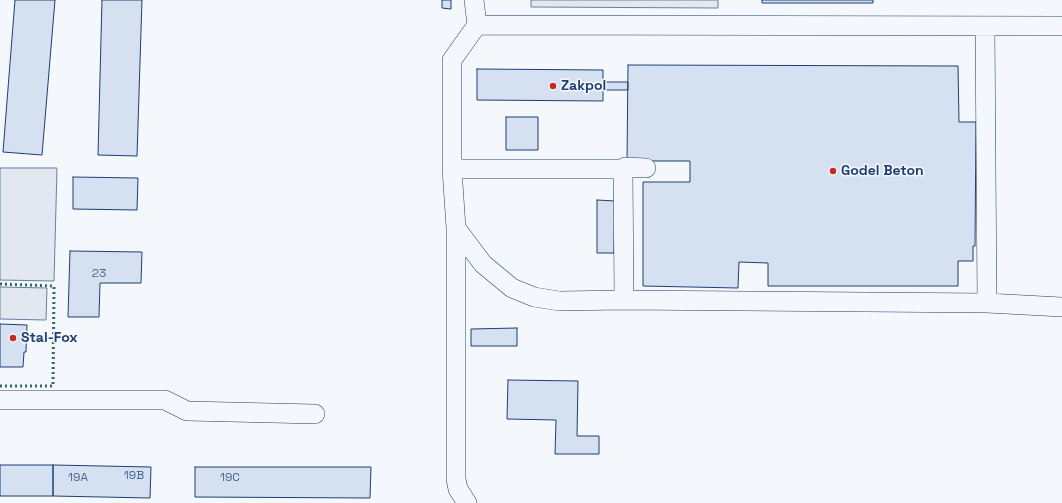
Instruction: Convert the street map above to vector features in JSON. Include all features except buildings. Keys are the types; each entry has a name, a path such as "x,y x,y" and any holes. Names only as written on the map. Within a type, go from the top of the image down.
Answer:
{"lane":[{"path":"467,503 458,489 456,479 456,228 452,169 452,60 477,25 474,0"},
{"path":"477,25 1062,26"},
{"path":"985,26 987,303"},
{"path":"452,169 646,168"},
{"path":"623,169 624,300"},
{"path":"456,228 483,264 512,288 534,297 559,301 624,300 987,303 1062,307"},
{"path":"0,400 165,400 187,411 315,414"}],"shaded area":[{"path":"531,0 718,0 718,8 531,7"},
{"path":"0,168 57,168 54,281 0,280"},
{"path":"0,287 47,288 46,320 0,319"}],"hedge":[{"path":"0,284 54,286 53,386 0,386"}],"place":[{"name":"Zakpol","path":"553,86"},
{"name":"Godel Beton","path":"833,171"},
{"name":"Stal-Fox","path":"13,338"}]}
